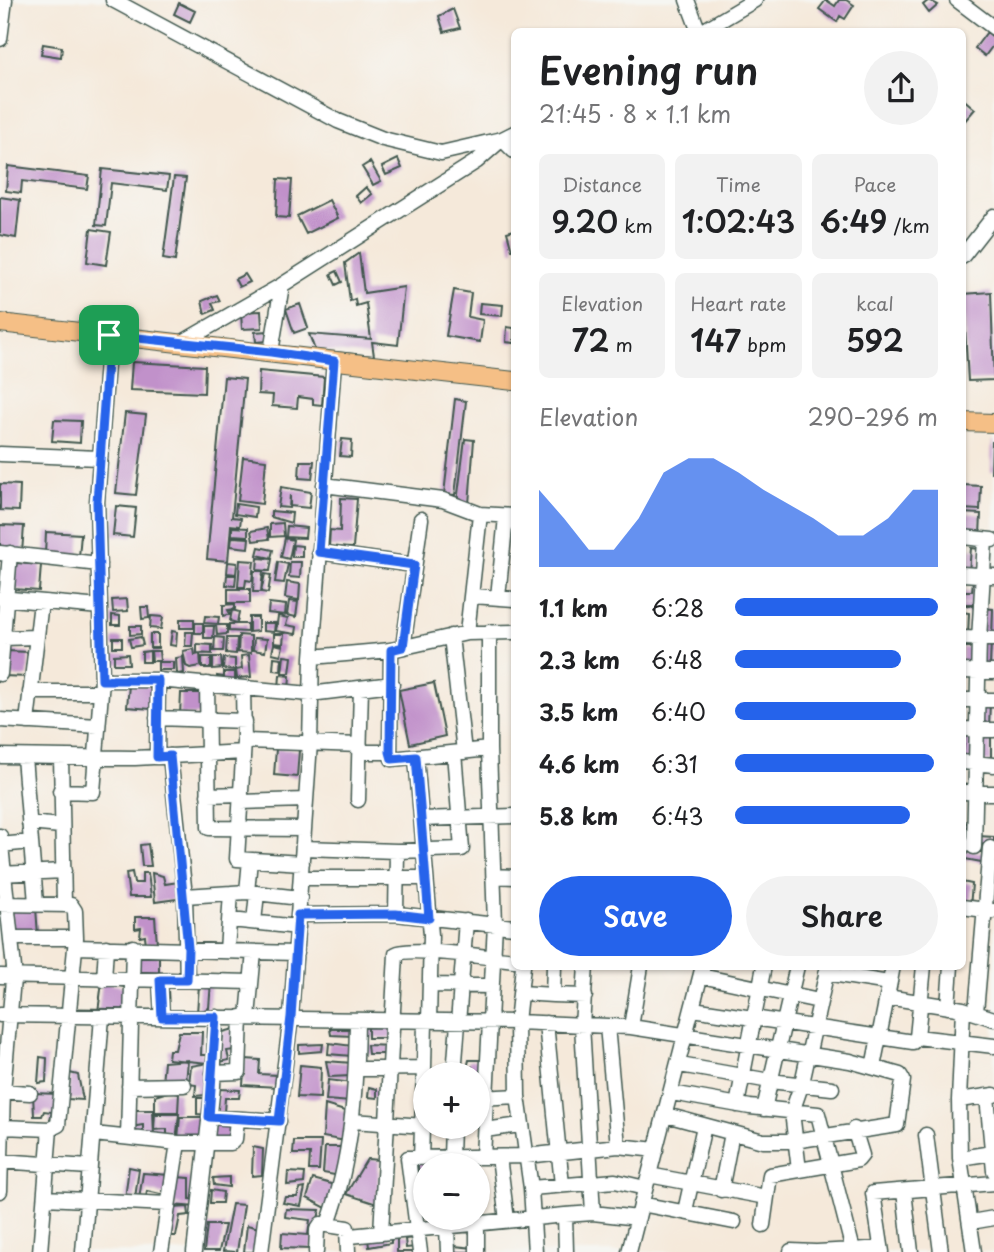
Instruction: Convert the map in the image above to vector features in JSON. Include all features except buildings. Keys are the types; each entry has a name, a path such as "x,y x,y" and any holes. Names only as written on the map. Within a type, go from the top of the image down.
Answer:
{"main road":[{"path":"0,324 511,381"},
{"path":"966,422 994,423"}],"street":[{"path":"0,39 5,0"},
{"path":"113,0 338,121 383,139 441,153 508,136"},
{"path":"687,0 698,28"},
{"path":"707,28 755,0"},
{"path":"957,0 994,28"},
{"path":"181,343 282,285 477,162 508,136"},
{"path":"966,252 994,216"},
{"path":"271,352 282,285"},
{"path":"60,792 93,792 101,686 99,458 109,335"},
{"path":"261,1252 291,1017 310,743 312,657 334,361"},
{"path":"0,454 99,458"},
{"path":"324,485 443,500 481,514 510,517 498,597"},
{"path":"467,633 481,514"},
{"path":"421,519 392,684 392,759 489,749"},
{"path":"966,537 989,540 987,604 979,639 979,701 969,729 978,763 969,792 966,846 992,848 990,911 963,1009 959,1100 960,1158 974,1252"},
{"path":"319,552 414,565"},
{"path":"0,674 5,553 99,564"},
{"path":"966,574 988,575"},
{"path":"472,596 511,599"},
{"path":"3,598 100,607"},
{"path":"27,722 41,602"},
{"path":"485,1062 495,924 489,749 489,632"},
{"path":"312,657 397,649 467,633 511,632"},
{"path":"303,848 397,851 462,849 451,636"},
{"path":"3,638 36,637"},
{"path":"966,638 994,639"},
{"path":"966,671 994,671"},
{"path":"30,692 158,680 310,694 392,684"},
{"path":"158,680 157,718 185,896 187,980"},
{"path":"206,684 209,828 304,829"},
{"path":"243,688 244,747 237,859 301,871 425,878"},
{"path":"358,800 361,688"},
{"path":"966,700 994,700"},
{"path":"157,718 244,721"},
{"path":"0,720 98,726"},
{"path":"969,729 994,730"},
{"path":"0,756 164,757 207,754 244,747 310,743 390,752"},
{"path":"24,757 36,903"},
{"path":"61,757 64,904"},
{"path":"416,757 431,953 424,1062"},
{"path":"966,762 994,765"},
{"path":"969,792 994,793"},
{"path":"208,795 306,800"},
{"path":"421,819 511,816"},
{"path":"29,823 61,826"},
{"path":"0,1191 3,1127 1,1091 7,977 12,939 3,904 0,842 31,842"},
{"path":"396,914 397,851"},
{"path":"250,860 254,922"},
{"path":"2,874 64,871"},
{"path":"494,876 511,877"},
{"path":"185,896 252,892 300,898"},
{"path":"227,950 231,893"},
{"path":"3,904 64,904 74,908 76,942 71,1017 58,1125 50,1129 3,1127"},
{"path":"966,908 990,911"},
{"path":"231,920 298,921 396,914 511,927"},
{"path":"455,1062 466,921"},
{"path":"12,939 76,942 106,947 296,953"},
{"path":"104,980 106,947"},
{"path":"128,1138 133,947"},
{"path":"381,1233 396,954 401,951 511,960"},
{"path":"213,1073 239,1072 254,952"},
{"path":"523,970 517,1022 518,1096 531,1188 536,1252"},
{"path":"553,995 554,970"},
{"path":"586,970 582,1025 593,1213"},
{"path":"631,1027 640,970"},
{"path":"737,1105 763,970"},
{"path":"764,1109 796,970"},
{"path":"799,1170 792,1112 802,1083 806,1055 827,970 921,1003 963,1009 994,1019"},
{"path":"873,1067 891,970"},
{"path":"693,1009 913,1042 918,1037 924,970"},
{"path":"952,970 963,1009"},
{"path":"629,1252 680,1065 702,971 759,989 820,1001"},
{"path":"7,977 251,982"},
{"path":"160,980 162,1017"},
{"path":"430,985 491,986"},
{"path":"521,993 585,996"},
{"path":"716,1040 723,1014"},
{"path":"6,1015 291,1017 631,1027 778,1049 873,1067 902,1077 898,1122 894,1127 854,1129 794,1141 756,1141 666,1115"},
{"path":"83,1252 102,1017"},
{"path":"194,1252 209,1117 216,1017"},
{"path":"328,1224 341,1187 352,1121 357,1021"},
{"path":"546,1023 562,1185"},
{"path":"607,1026 618,1146"},
{"path":"918,1037 994,1046"},
{"path":"680,1065 770,1081 832,1088"},
{"path":"356,1069 413,1069"},
{"path":"129,1086 184,1085"},
{"path":"1,1091 30,1093"},
{"path":"672,1093 764,1109 818,1114 853,1250"},
{"path":"490,1098 518,1096"},
{"path":"959,1100 990,1096 994,1171"},
{"path":"209,1117 279,1121"},
{"path":"94,1134 178,1143 234,1142 237,1120"},
{"path":"352,1121 413,1125"},
{"path":"490,1129 520,1125"},
{"path":"685,1211 704,1126"},
{"path":"40,1252 50,1129"},
{"path":"763,1225 770,1175 861,1158 854,1129"},
{"path":"722,1190 732,1133"},
{"path":"926,1135 941,1252"},
{"path":"161,1252 178,1143"},
{"path":"490,1157 618,1146 656,1150"},
{"path":"960,1158 992,1153"},
{"path":"413,1157 407,1161 413,1201"},
{"path":"499,1157 507,1220"},
{"path":"2,1161 49,1162 89,1167"},
{"path":"531,1188 647,1181 691,1184 766,1197"},
{"path":"791,1251 882,1250 872,1195 876,1191 994,1184"},
{"path":"904,1191 911,1252"},
{"path":"45,1198 167,1204"},
{"path":"490,1222 640,1211 685,1211 734,1222"},
{"path":"565,1215 566,1252"},
{"path":"971,1222 994,1218"},
{"path":"316,1252 317,1230 321,1224 347,1228 350,1237 348,1252"},
{"path":"350,1237 413,1229"},
{"path":"417,1230 420,1252"},
{"path":"447,1230 448,1252"},
{"path":"477,1230 477,1252"}],"route":[{"path":"109,335 334,361 319,552 414,565 403,647 391,650 390,752 392,759 397,760 416,757 429,918 396,914 298,915 291,1017 279,1121 209,1117 216,1017 162,1017 160,980 187,980 188,948 170,756 157,757 158,680 102,680 97,502 109,335"}]}
